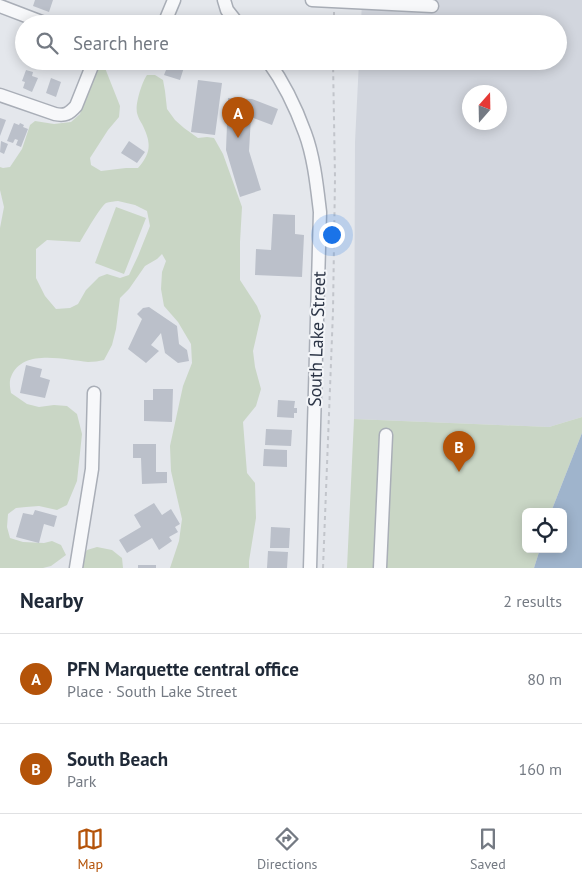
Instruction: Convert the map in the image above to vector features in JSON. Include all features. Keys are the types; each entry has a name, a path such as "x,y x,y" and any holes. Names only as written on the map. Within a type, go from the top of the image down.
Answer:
{"street":[{"path":"168,15 174,0"},
{"path":"224,0 231,15"},
{"path":"312,0 432,6"},
{"path":"0,6 24,15"},
{"path":"0,95 55,114 71,113 76,106 90,70"},
{"name":"South Lake Street","path":"274,70 287,92 306,134 315,174 320,212 310,568"},
{"path":"76,568 92,469 94,393"},
{"path":"380,568 386,435"}],"path":[{"path":"323,568 333,311 335,178 333,70"}],"shaded area":[{"path":"362,0 582,0 582,417 549,427 354,419 355,142 359,70 567,70 567,15 361,15"}],"green space":[{"path":"95,70 106,70 120,106 119,117 90,158 91,165 101,171 138,168 146,157 149,147 145,130 137,114 137,104 145,78 147,75 155,75 163,80 167,109 175,120 198,138 214,138 223,154 242,207 240,280 257,306 261,316 253,351 261,389 256,406 243,422 247,473 255,483 256,518 249,568 170,568 179,541 182,519 171,471 170,446 183,386 192,363 191,344 178,322 164,306 161,289 162,272 166,261 162,254 145,266 129,289 120,298 112,345 104,360 88,362 56,358 34,359 24,362 11,377 11,393 27,404 39,407 67,406 77,414 82,434 77,481 67,505 57,510 39,506 16,508 8,514 7,527 10,538 23,542 44,543 52,541 61,545 66,555 51,566 43,568 0,568 0,228 4,207 0,190 0,167 10,167 22,149 30,125 35,121 54,124 71,122 80,114 90,78","holes":["118,201 135,205 147,211 150,226 129,275 120,278 107,274 99,277 86,290 78,304 70,308 56,309 45,296 36,278 36,249 47,240 80,242 96,215 106,203"]},
{"path":"116,207 146,218 124,274 95,263"},
{"path":"582,417 582,433 553,508 522,508 522,553 539,553 534,568 347,568 354,419 549,427"},
{"path":"97,547 112,550 122,558 123,568 80,568 81,560 87,550"}],"water":[{"path":"582,433 582,568 534,568 539,553 567,553 567,508 553,508"}],"building":[{"path":"35,0 53,0 49,12 33,6"},
{"path":"26,70 33,72 32,76 38,78 32,92 23,88 25,82 22,81"},
{"path":"166,70 183,70 180,80 164,75"},
{"path":"51,78 61,82 56,97 46,93"},
{"path":"198,80 222,83 215,135 191,132"},
{"path":"228,98 252,99 278,109 272,125 251,117 249,151 261,190 240,197 226,150"},
{"path":"0,118 6,120 0,136"},
{"path":"14,123 19,125 20,123 28,129 21,147 16,145 18,140 15,139 13,143 7,141"},
{"path":"1,141 8,144 4,154 0,152"},
{"path":"129,141 145,152 137,163 121,153"},
{"path":"273,214 295,215 295,234 304,235 302,277 255,275 256,249 271,250"},
{"path":"149,307 177,326 179,344 187,350 189,361 178,363 165,353 161,333 151,345 159,351 146,363 128,349 142,319 137,314 143,308"},
{"path":"26,365 42,369 40,377 50,380 45,398 20,393"},
{"path":"153,389 173,389 172,422 144,421 144,400 153,400"},
{"path":"278,400 295,401 294,408 297,408 297,413 294,413 294,418 277,417"},
{"path":"266,429 292,430 291,446 265,445"},
{"path":"133,444 156,444 156,472 167,472 167,483 142,484 141,458 133,458"},
{"path":"264,449 287,450 287,467 263,466"},
{"path":"154,503 162,515 171,509 180,524 175,527 178,532 169,537 172,541 159,550 152,538 127,553 119,540 141,527 134,515"},
{"path":"35,510 57,516 54,527 44,524 39,543 16,537 23,513 33,515"},
{"path":"271,527 290,528 289,548 270,548"},
{"path":"268,551 288,552 287,568 267,568"},
{"path":"138,565 156,565 156,568 138,568"}],"place":[{"name":"PFN Marquette central office","path":"238,138"},
{"name":"South Beach","path":"459,472"}]}
